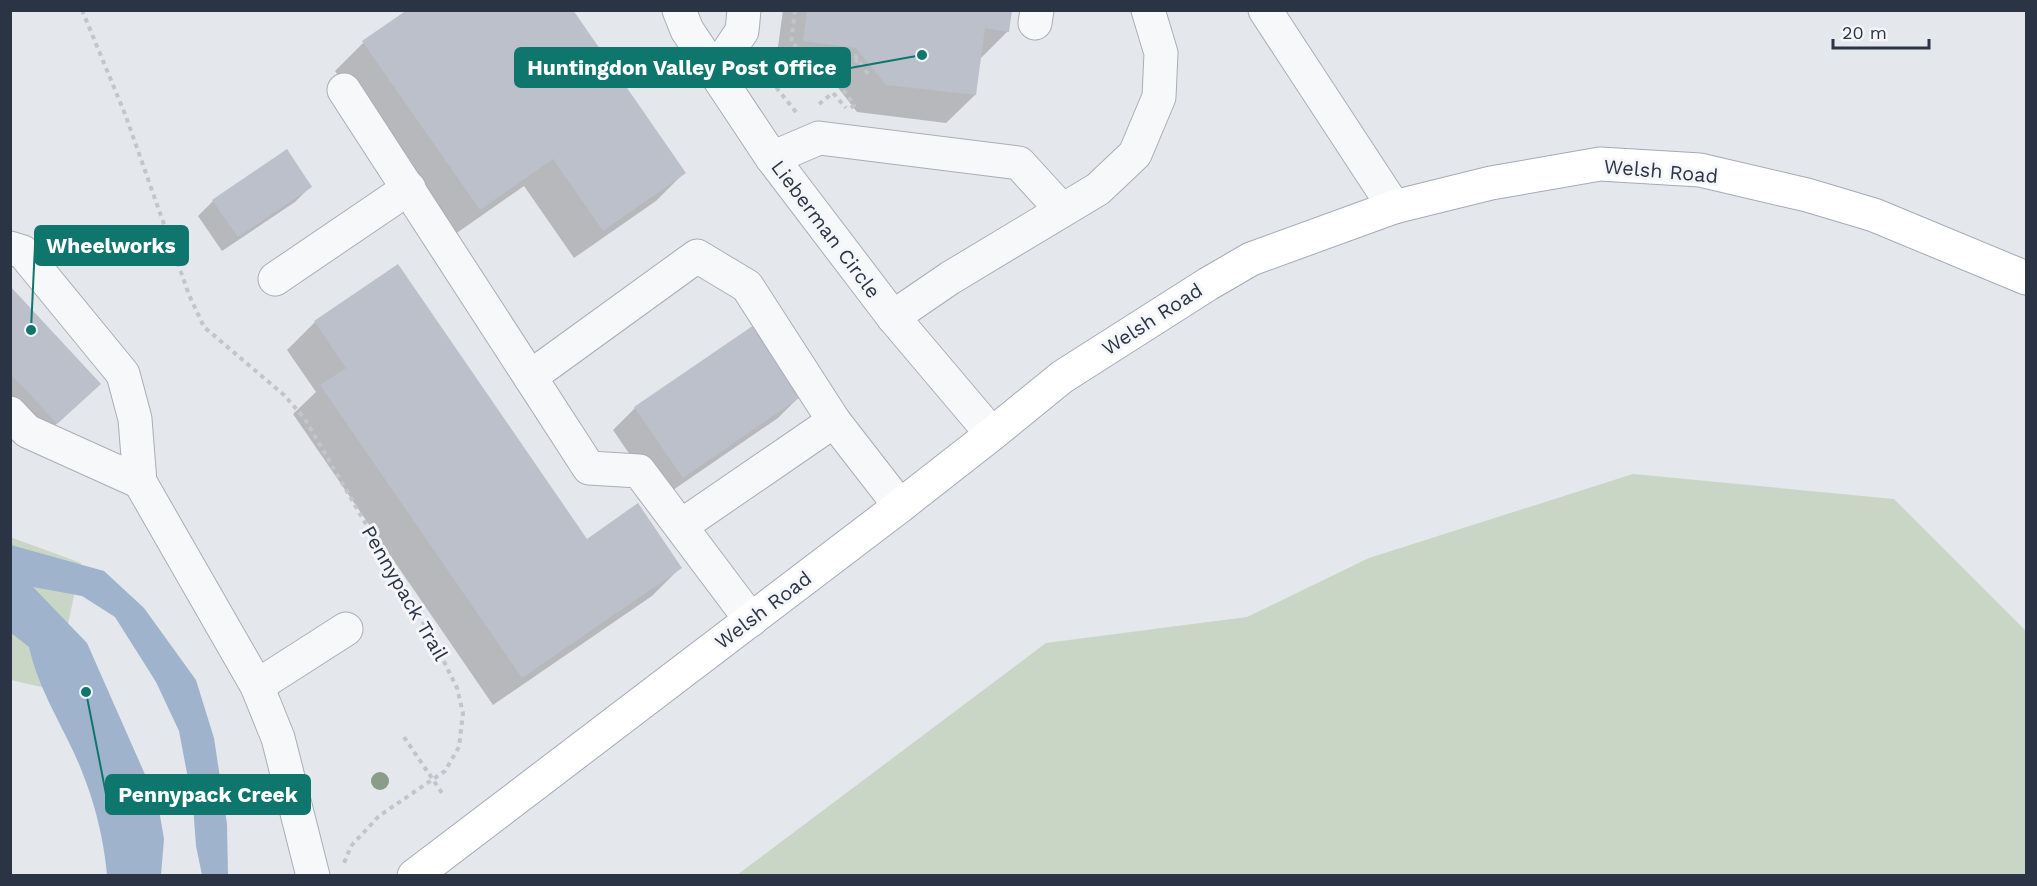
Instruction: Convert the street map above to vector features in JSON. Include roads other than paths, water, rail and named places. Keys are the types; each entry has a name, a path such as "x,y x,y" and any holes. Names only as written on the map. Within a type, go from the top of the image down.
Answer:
{"main road":[{"name":"Welsh Road","path":"414,876 900,506 1062,377 1251,259 1394,207 1491,183 1600,164 1700,170 1807,195 1874,216 2026,278"}],"street":[{"name":"Lieberman Circle","path":"679,10 687,30 772,158 892,317 992,434"},
{"path":"716,71 742,31 744,10"},
{"path":"892,317 950,278 1098,189 1135,154 1159,97 1161,53 1148,10"},
{"path":"1264,10 1394,207"},
{"path":"344,90 590,468 639,471 751,620"},
{"path":"772,158 819,138 1019,163 1062,210"},
{"path":"275,279 409,188"},
{"path":"10,248 23,252 123,374 135,419 140,482 257,686 278,738 313,876"},
{"path":"530,377 697,256 747,286 834,421 900,506"},
{"path":"10,413 27,431 140,482"},
{"path":"681,526 834,421"},
{"path":"257,686 346,629"}],"water":[{"path":"11,545 104,571 144,608 196,680 214,738 227,824 228,875 202,875 196,846 193,805 179,731 156,682 115,617 82,596 33,587 87,643 158,804 164,839 161,875 107,875 98,822 81,769 45,694 29,647 11,633"}],"place":[{"name":"Huntingdon Valley Post Office","path":"922,55"},
{"name":"Wheelworks","path":"31,330"},
{"name":"Pennypack Creek","path":"86,692"}]}
